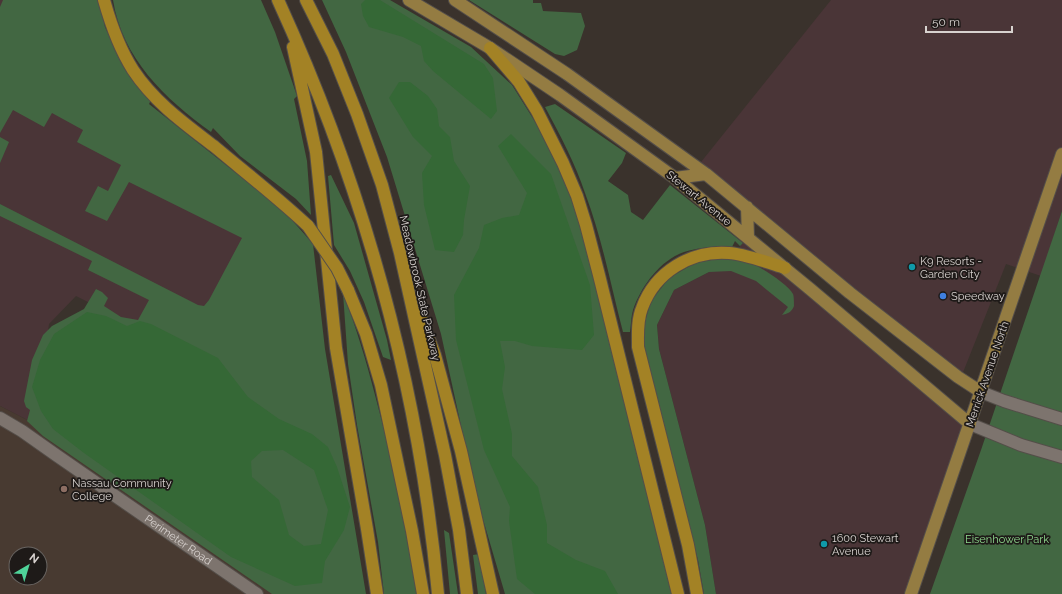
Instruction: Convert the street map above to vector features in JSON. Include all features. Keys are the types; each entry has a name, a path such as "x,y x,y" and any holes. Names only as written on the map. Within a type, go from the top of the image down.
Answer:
{"highway":[{"path":"104,0 112,27 120,46 134,70 151,93 160,103 278,198 308,226 322,244 337,268 348,290 366,334 381,385 423,594"},
{"path":"278,0 316,87 341,154 367,232 386,299 398,348 415,431 429,513 438,594"},
{"name":"Meadowbrook State Parkway","path":"306,0 333,54 357,114 382,186 405,277 445,455 459,530 467,594"},
{"path":"287,18 316,152 336,348 377,594"},
{"path":"490,48 519,82 537,111 563,163 577,196 600,275 678,594"},
{"path":"697,594 688,546 638,347 638,323 642,308 651,289 667,272 677,264 692,257 711,253 728,252 785,268"},
{"path":"405,277 435,355 461,451 493,594"}],"main road":[{"name":"Stewart Avenue","path":"409,0 490,48 560,95 675,178 748,237 970,424"},
{"name":"Stewart Avenue","path":"455,0 567,74 706,174 868,307 958,377 981,392"},
{"path":"560,95 567,74"},
{"path":"560,95 585,87"},
{"name":"Merrick Avenue North","path":"911,594 1062,154"},
{"path":"675,178 706,174"},
{"path":"747,207 748,237"}],"street":[{"path":"981,392 1061,420"},
{"name":"Perimeter Road","path":"0,418 22,431 56,456 258,594"},
{"path":"970,424 1021,446 1060,454"}],"shaded area":[{"path":"0,0 73,0 82,47 295,242 188,352 76,296 49,324 35,424 0,406"},
{"path":"831,0 1062,0 1062,211 1041,276 1006,264 962,375 854,291 701,162"},
{"path":"757,242 974,421 913,594 716,594 705,525 659,349 657,325 674,290 736,260 740,246 743,243"},
{"name":"Nassau Community College","path":"0,406 35,424 277,594 0,594"}],"green space":[{"path":"3,0 99,0 105,27 121,61 151,100 149,104 284,211 313,244 325,349 366,594 272,594 43,436 27,421 30,410 26,407 24,401 32,360 43,335 52,326 84,309 96,289 108,298 104,306 121,317 138,320 149,300 88,270 92,261 0,216 0,204 198,305 204,306 209,300 242,238 129,182 107,221 85,211 98,186 108,191 121,165 77,142 83,130 52,113 44,127 13,110 0,133 0,7"},
{"path":"113,0 261,0 275,32 297,96 294,99 307,161 311,215 296,199 240,156 213,128 211,132 178,106 162,91 136,59 118,21"},
{"path":"322,0 390,0 471,47 512,85 549,144 565,179 586,245 663,550 672,594 505,594 477,499 441,334 387,157 346,52"},
{"path":"365,0 380,0 484,64 493,78 497,111 491,119 433,71 424,61 421,46 403,37 369,27 363,16 361,4"},
{"path":"469,0 533,0 533,3 541,3 543,11 581,13 585,26 577,50 564,56 555,54"},
{"path":"399,82 410,82 428,96 437,109 439,126 450,137 454,161 470,186 463,235 454,252 435,250 424,205 422,173 432,156 413,137 389,98"},
{"path":"555,104 626,153 622,163 608,181 628,195 631,212 643,220 670,185 743,243 740,246 735,241 732,247 708,247 690,250 675,256 659,268 646,284 636,301 631,318 630,332 623,332 591,210 577,171 545,107"},
{"path":"511,134 551,174 590,285 594,335 582,350 532,346 515,341 500,341 505,367 502,389 512,434 512,456 538,487 547,525 547,543 576,560 605,571 618,594 535,594 517,579 509,521 510,507 484,450 456,340 454,295 479,248 484,225 502,218 519,215 527,193 498,146"},
{"path":"0,137 9,142 0,163"},
{"path":"331,175 354,223 387,340 391,360 383,357 364,302 350,271 334,245 328,176"},
{"name":"Eisenhower Park","path":"1062,211 1062,594 930,594 981,450"},
{"path":"722,258 747,261 772,275 785,285 793,294 794,306 792,310 782,315 788,307 756,281 731,271 709,272 674,290 657,325 659,349 705,525 716,594 704,594 698,560 644,350 644,325 651,301 669,278 695,263"},
{"path":"343,293 368,369 382,420 399,494 419,594 384,594 378,542 357,425 348,364"},
{"path":"87,312 106,316 127,326 140,321 151,324 218,358 248,397 279,419 312,434 328,447 337,467 350,507 344,530 325,561 322,583 295,586 231,557 84,453 53,429 41,411 32,387 40,360 54,334","holes":["283,450 314,470 328,510 321,544 304,546 289,535 279,500 252,477 251,461 262,451"]},
{"path":"444,530 449,533 458,594 450,594"},
{"path":"479,554 486,594 478,594 473,555"}],"place":[{"name":"K9 Resorts - Garden City","path":"912,267"},
{"name":"Speedway","path":"943,296"},
{"name":"Nassau Community College","path":"64,489"},
{"name":"1600 Stewart Avenue","path":"824,544"}]}
